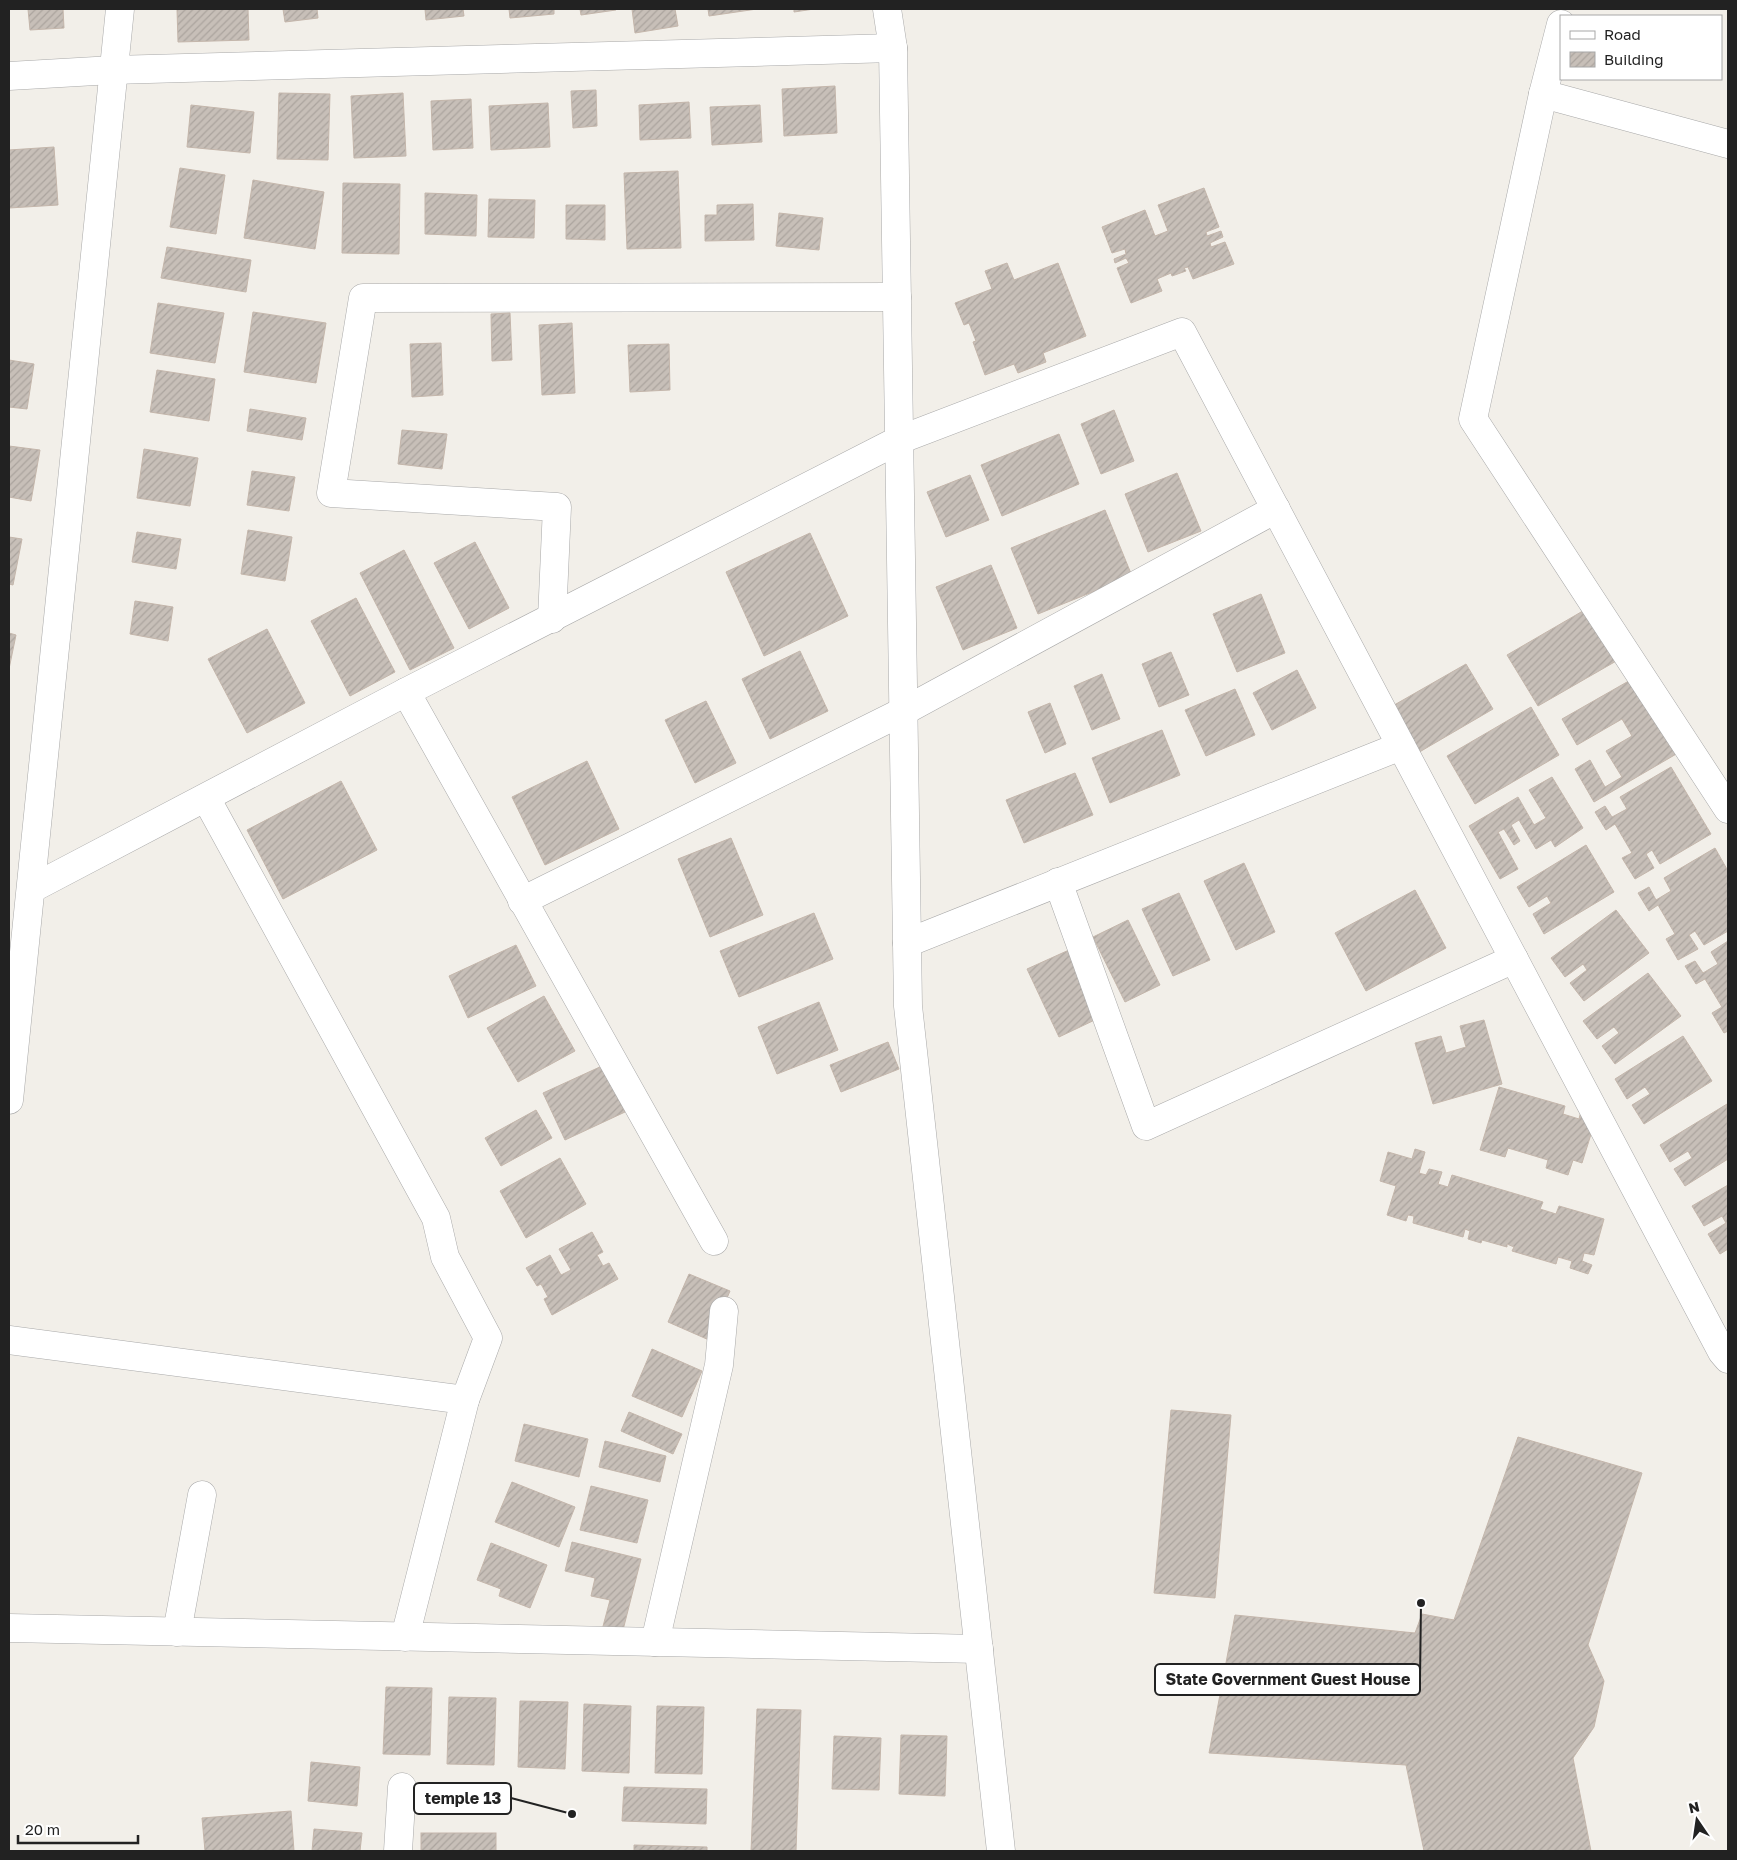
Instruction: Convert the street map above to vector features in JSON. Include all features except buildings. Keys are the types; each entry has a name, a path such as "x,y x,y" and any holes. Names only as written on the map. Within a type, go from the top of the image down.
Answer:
{"street":[{"path":"9,1100 120,9"},
{"path":"887,9 893,48 908,1006 1001,1851"},
{"path":"1560,28 1543,94 1473,419 1728,809"},
{"path":"9,76 113,70 893,48"},
{"path":"1543,94 1728,144"},
{"path":"552,619 557,507 331,493 363,298 897,297"},
{"path":"31,889 406,692 899,440 1182,332 1722,1352 1728,1359"},
{"path":"522,901 904,711 1276,509"},
{"path":"406,692 714,1241"},
{"path":"907,942 1401,746"},
{"path":"206,798 436,1218 445,1258 488,1338 465,1400 405,1637"},
{"path":"1058,882 1146,1126 1514,959"},
{"path":"655,1642 719,1365 724,1312"},
{"path":"9,1340 465,1400"},
{"path":"177,1632 202,1495"},
{"path":"9,1628 978,1649"},
{"path":"398,1851 402,1787"}],"place":[{"name":"State Government Guest House","path":"1421,1603"},
{"name":"temple 13","path":"572,1814"}]}
